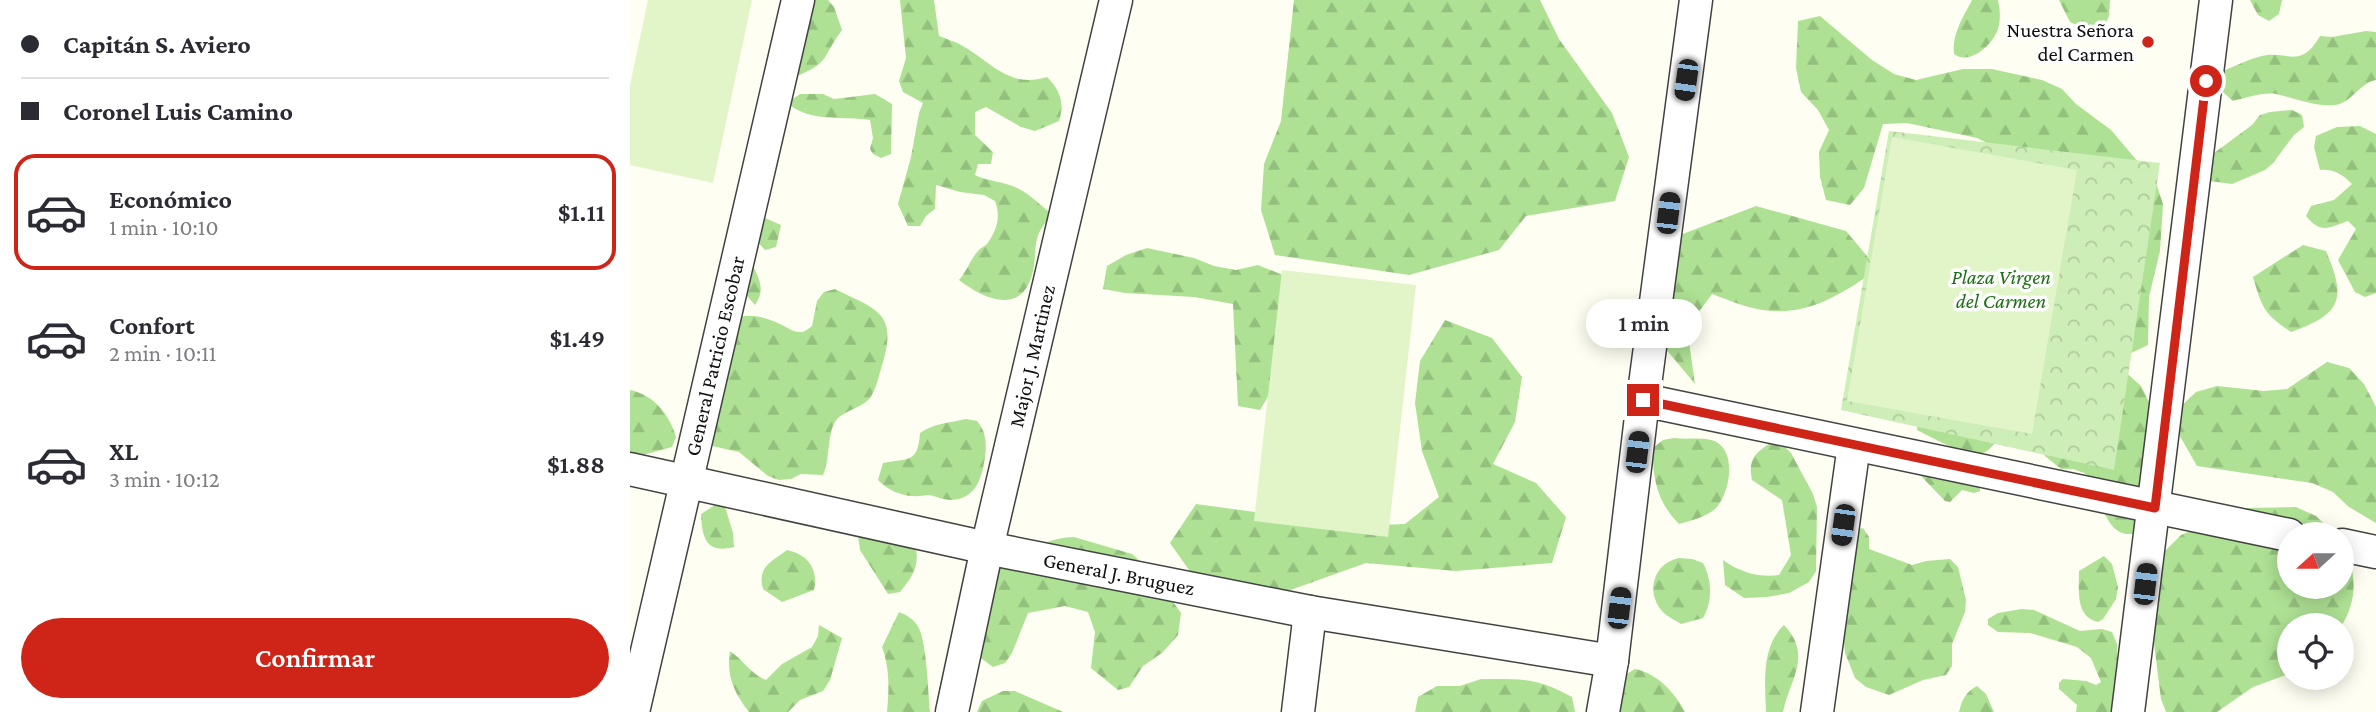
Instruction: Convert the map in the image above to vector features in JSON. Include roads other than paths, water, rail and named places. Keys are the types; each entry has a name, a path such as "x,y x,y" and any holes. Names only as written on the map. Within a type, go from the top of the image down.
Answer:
{"street":[{"name":"General Patricio Escobar","path":"633,712 798,0"},
{"name":"Major J. Martinez","path":"952,712 987,548 1116,0"},
{"path":"1603,712 1612,660 1696,0"},
{"path":"2128,712 2216,0"},
{"path":"1643,400 2277,532"},
{"path":"1817,712 1854,445"},
{"name":"General J. Bruguez","path":"630,469 987,548 1310,612 1612,660"},
{"path":"2354,547 2376,552"},
{"path":"1298,712 1310,612"}],"place":[{"name":"Nuestra Señora del Carmen","path":"2148,42"}],"park label":[{"name":"Plaza Virgen del Carmen","path":"2001,289"}]}
